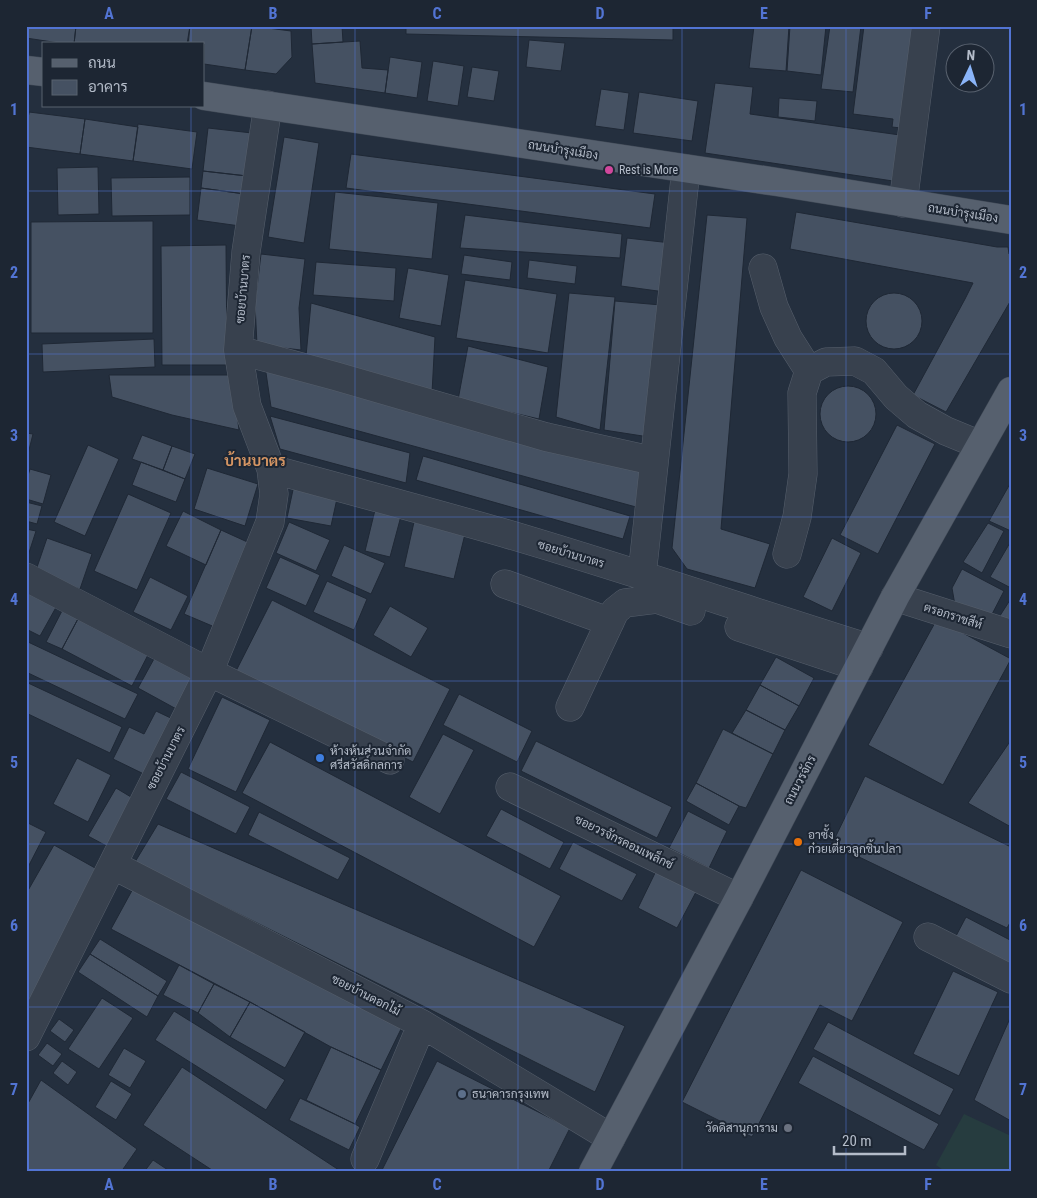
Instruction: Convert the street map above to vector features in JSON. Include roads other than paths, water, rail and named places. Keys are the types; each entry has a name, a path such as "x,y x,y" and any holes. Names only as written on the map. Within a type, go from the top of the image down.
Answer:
{"main road":[{"path":"26,70 42,72"},
{"name":"ถนนบำรุงเมือง","path":"205,96 777,182 1011,220"},
{"name":"ถนนวรจักร","path":"593,1172 895,598 1011,391"}],"street":[{"path":"903,203 926,26"},
{"name":"ซอยบ้านบาตร","path":"26,1037 209,672 270,522 274,494 271,469 247,406 238,350 246,252 268,105"},
{"path":"642,575 686,169"},
{"path":"763,268 774,307 788,338 809,370"},
{"path":"238,350 546,437 654,461"},
{"path":"787,554 798,517 803,474 802,393 809,370 826,362 855,362 874,371 896,397 917,415 946,431 980,445"},
{"name":"ซอยบ้านบาตร","path":"271,469 504,533 642,575 770,617 864,657"},
{"path":"26,577 209,672 390,760"},
{"path":"505,584 610,622"},
{"name":"ตรอกราชสีห์","path":"895,598 1011,634"},
{"path":"570,707 615,611 625,603 657,599 864,657"},
{"name":"ซอยวรจักรคอมเพล็กซ์","path":"510,787 738,898"},
{"name":"ซอยบ้านดอกไม้","path":"113,865 422,1024 611,1138"},
{"path":"928,937 1011,979"},
{"path":"365,1159 422,1024"}],"place":[{"name":"Rest is More","path":"609,170"},
{"name":"ห้างหุ้นส่วนจำกัด ศรีสวัสดิ์กลการ","path":"320,758"},
{"name":"อาซั้ง ก๋วยเตี๋ยวลูกชิ้นปลา","path":"798,842"},
{"name":"ธนาคารกรุงเทพ","path":"462,1094"},
{"name":"วัดดิสานุการาม","path":"788,1128"}],"district":[{"name":"บ้านบาตร","path":"255,461"}]}
